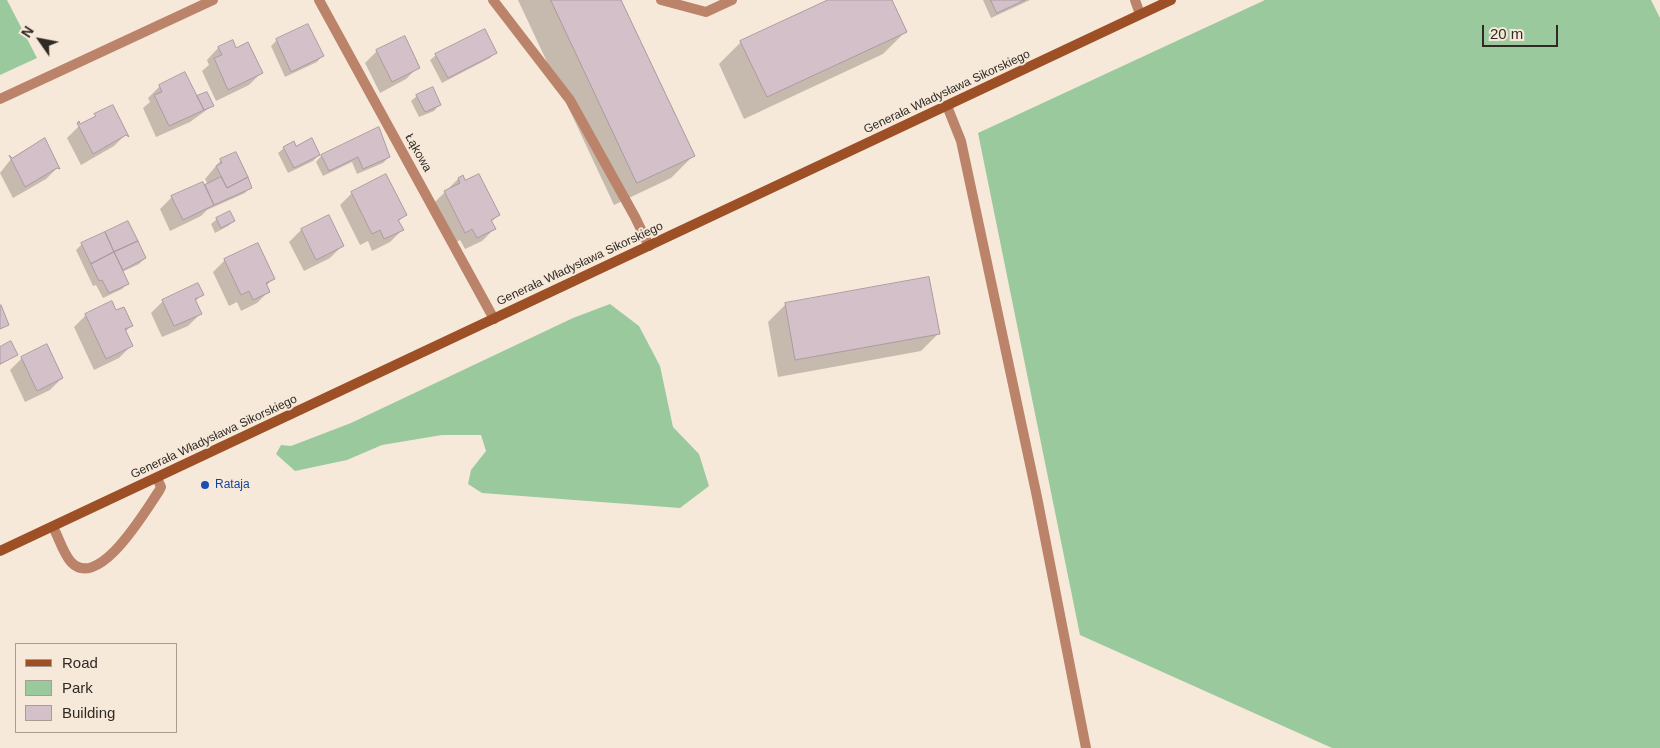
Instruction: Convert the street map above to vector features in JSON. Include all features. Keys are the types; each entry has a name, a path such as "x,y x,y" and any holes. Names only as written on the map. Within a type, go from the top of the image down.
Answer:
{"main road":[{"name":"Generała Władysława Sikorskiego","path":"0,551 1171,0"}],"street":[{"path":"0,99 213,0"},
{"name":"Łąkowa","path":"320,0 494,319"},
{"path":"492,0 570,100 649,246"},
{"path":"661,0 706,12 732,0"},
{"path":"1135,0 1140,14"},
{"path":"947,106 963,151 1038,507 1086,748"},
{"path":"53,527 72,563 79,567 97,564 115,552 123,543 159,491 161,487 157,478"}],"green space":[{"path":"0,0 7,0 37,58 0,75"},
{"path":"1265,0 1651,0 1660,18 1660,748 1332,748 1080,635 978,133"},
{"path":"610,304 639,326 660,366 673,427 699,454 709,486 680,508 482,493 468,484 471,470 486,451 481,435 442,435 382,445 347,460 295,471 276,454 281,445 291,446 351,423 573,318"}],"building":[{"path":"551,0 621,0 695,156 637,183"},
{"path":"828,0 892,0 907,32 767,97 740,41"},
{"path":"991,0 1025,0 997,13"},
{"path":"308,24 324,56 291,72 276,39"},
{"path":"485,29 497,53 448,78 435,54"},
{"path":"405,36 420,68 392,82 376,50"},
{"path":"233,40 236,48 248,42 263,73 228,90 214,58 222,55 218,47"},
{"path":"185,72 204,110 169,126 154,95 162,92 159,85"},
{"path":"433,87 441,105 425,112 416,95"},
{"path":"207,92 214,106 204,110 197,96"},
{"path":"113,105 129,137 126,135 93,154 77,123 79,121 80,124 96,116 94,114"},
{"path":"379,127 390,157 363,169 358,157 329,171 321,155"},
{"path":"45,138 60,169 57,168 25,187 9,155 12,158"},
{"path":"312,138 320,155 294,168 283,147 294,141 296,146"},
{"path":"236,152 248,177 227,188 216,166 222,163 220,159"},
{"path":"386,174 407,215 398,220 404,230 384,239 380,230 372,234 351,192"},
{"path":"479,174 500,215 491,220 496,229 477,238 472,229 465,233 444,191 460,183 458,178 463,175 465,180"},
{"path":"221,177 227,188 248,177 252,188 214,205 205,185"},
{"path":"203,182 214,205 183,220 171,196"},
{"path":"230,211 235,221 221,228 216,218"},
{"path":"329,215 344,246 316,260 301,229"},
{"path":"128,221 138,241 114,252 105,232"},
{"path":"105,232 114,252 91,264 81,243"},
{"path":"138,241 146,258 123,270 114,252"},
{"path":"258,243 275,279 266,283 270,292 253,300 249,291 241,295 224,259"},
{"path":"114,252 129,284 109,293 102,280 99,281 91,264"},
{"path":"929,277 940,334 795,360 785,303"},
{"path":"198,283 204,295 195,299 202,314 174,326 162,300"},
{"path":"112,301 116,310 124,307 133,326 125,329 133,346 106,359 85,314"},
{"path":"0,306 9,325 0,329"},
{"path":"11,341 18,355 0,364 0,347"},
{"path":"47,344 63,378 37,391 21,357"}],"place":[{"name":"Rataja","path":"205,485"}]}
